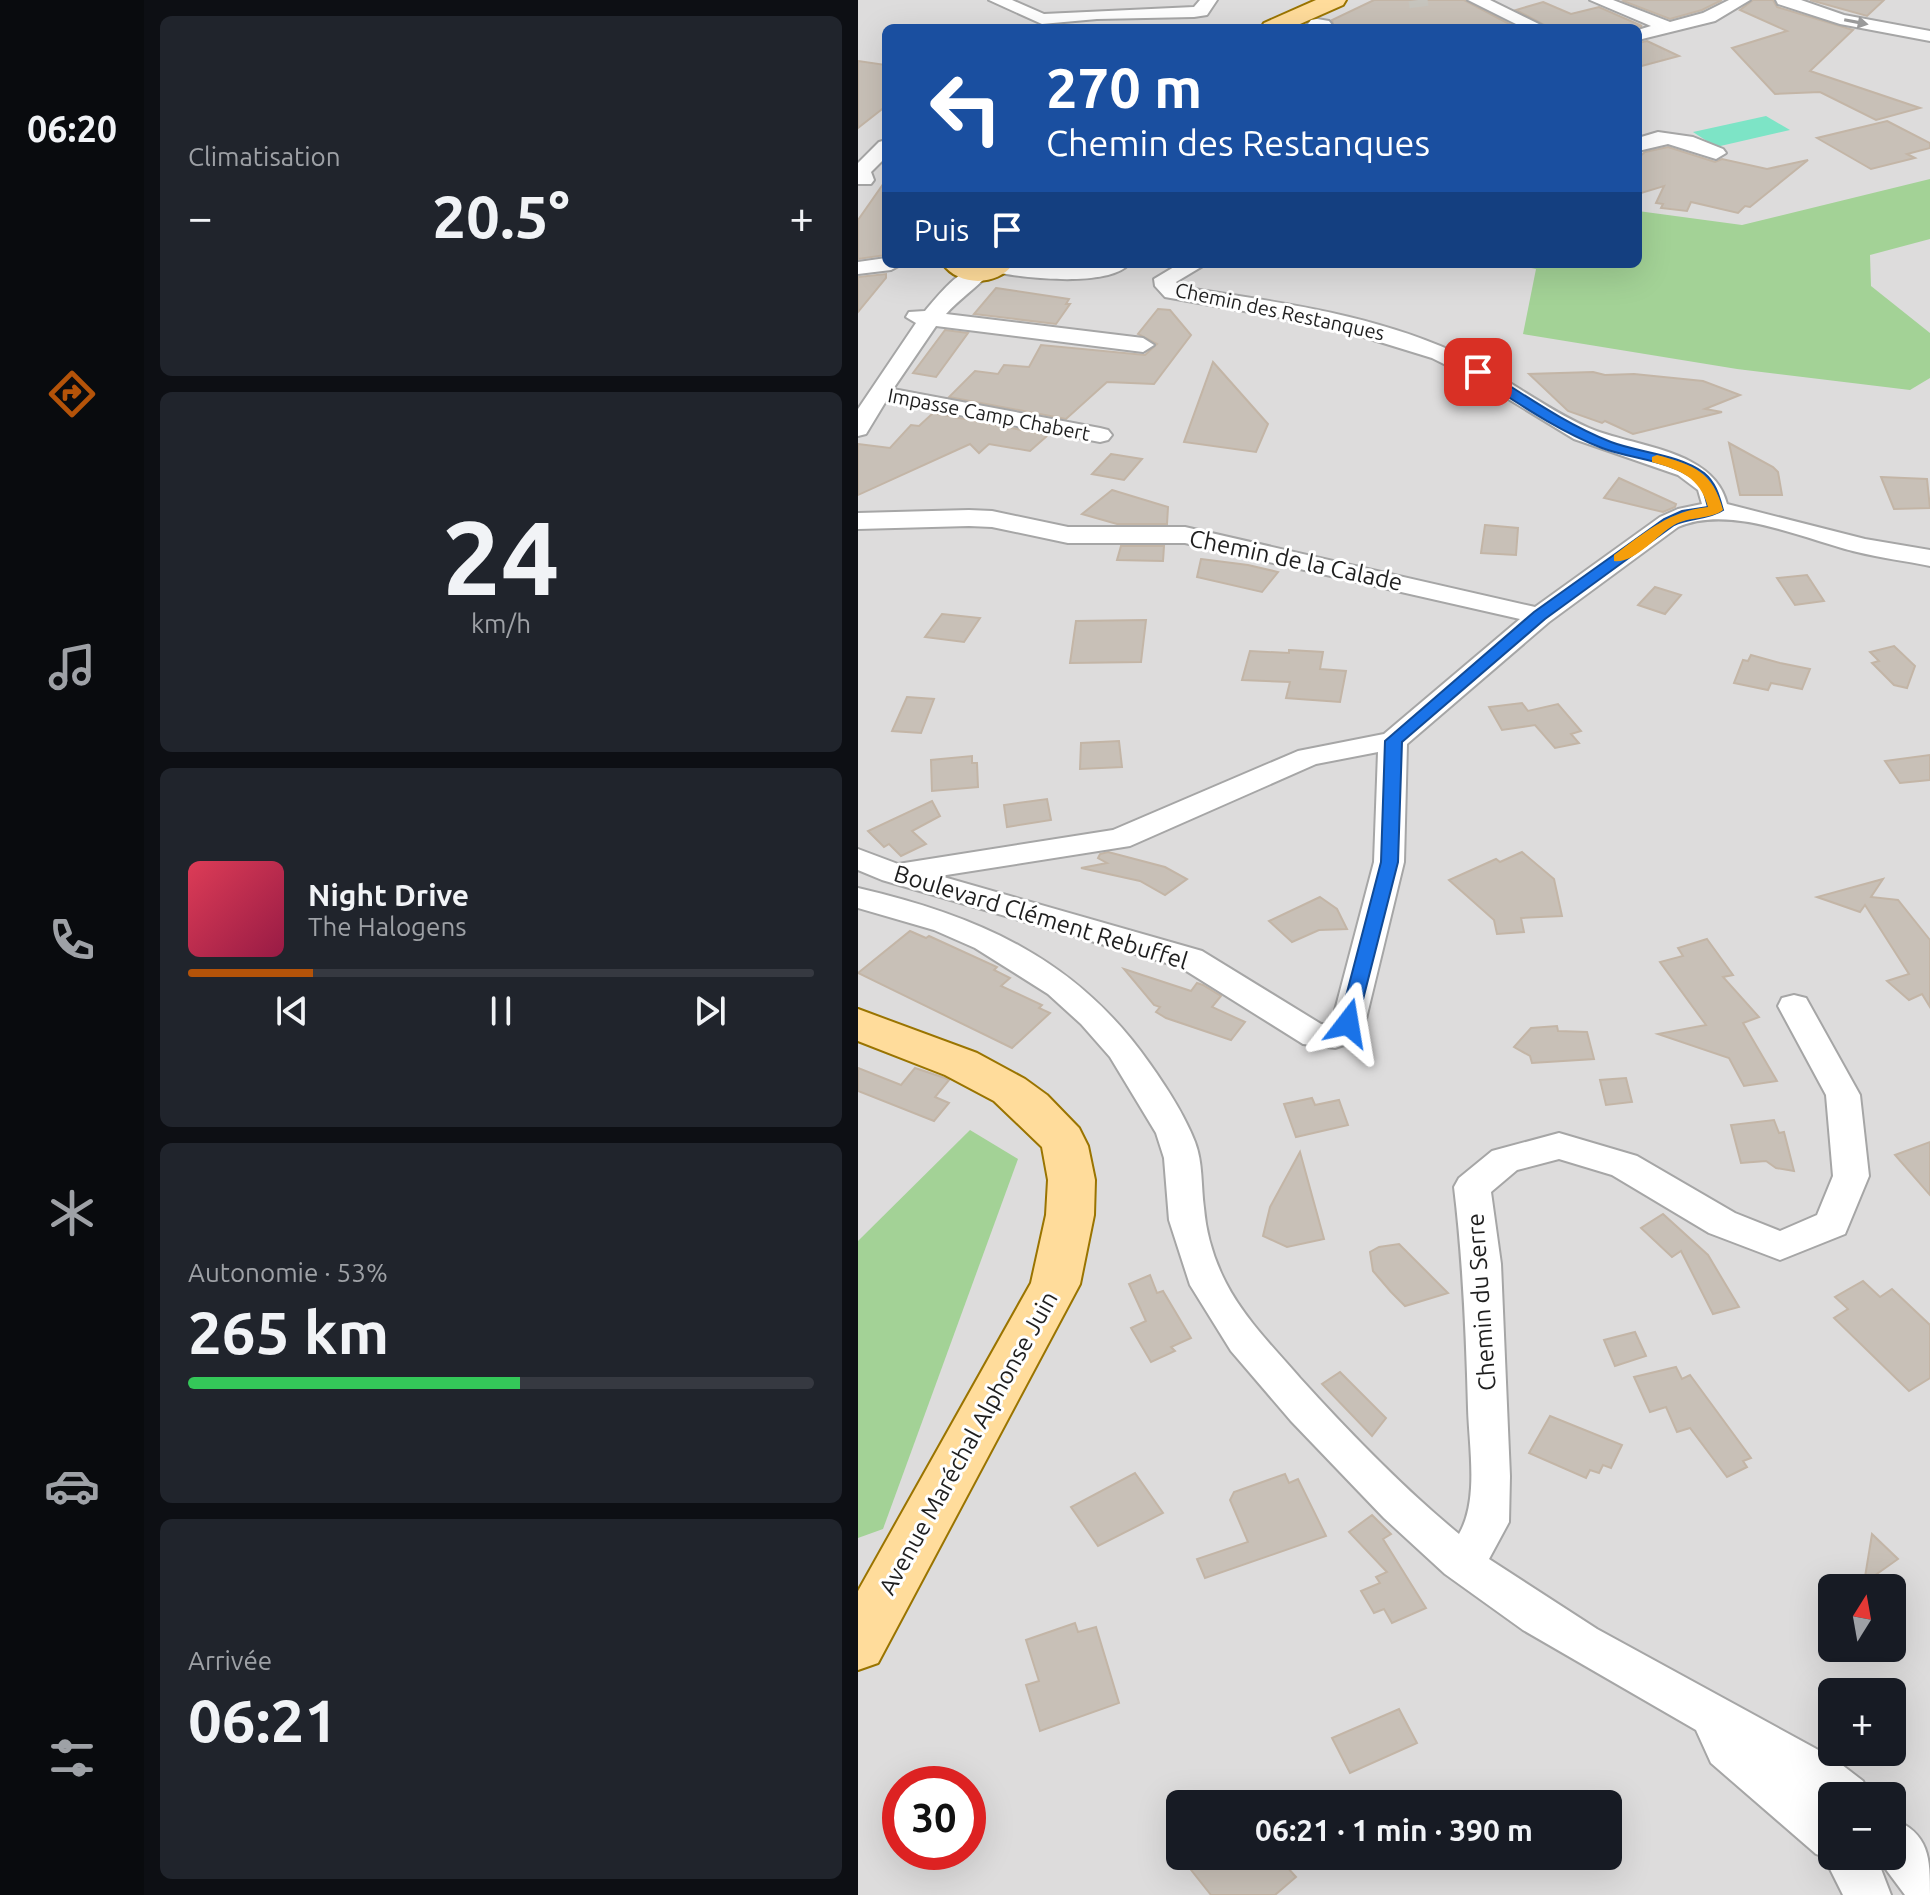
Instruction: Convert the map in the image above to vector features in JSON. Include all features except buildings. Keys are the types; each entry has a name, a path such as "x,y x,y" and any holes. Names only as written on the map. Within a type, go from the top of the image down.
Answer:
{"main road":[{"path":"1281,24 1335,0"},
{"name":"Avenue Maréchal Alphonse Juin","path":"858,1024 984,1074 1034,1107 1064,1143 1072,1180 1068,1229 1055,1284 858,1645"}],"street":[{"path":"997,0 1042,19 1097,14 1194,12 1201,11 1209,0"},
{"path":"1598,0 1668,27"},
{"path":"1642,34 1709,17 1742,0"},
{"path":"1784,0 1840,19 1930,36"},
{"path":"1487,1 1530,24"},
{"path":"1642,144 1661,137 1679,137 1716,153"},
{"path":"882,150 861,171 861,180 882,182"},
{"path":"858,268 882,265"},
{"path":"858,429 927,317 964,283 973,269 1083,272 1100,268"},
{"name":"Chemin des Restanques","path":"1187,268 1165,279 1166,286 1173,292 1290,309 1391,334 1478,372 1567,427 1609,446 1679,466 1699,476 1710,489 1716,510"},
{"path":"927,317 1143,345"},
{"name":"Impasse Camp Chabert","path":"878,393 1100,435"},
{"path":"893,873 1119,839 1308,757 1393,741 1540,616 1669,522 1687,514 1716,510 1742,513 1863,546 1930,558"},
{"name":"Chemin de la Calade","path":"858,521 981,518 1068,535 1185,535 1540,616"},
{"name":"Boulevard Clément Rebuffel","path":"858,859 893,873 1191,959 1315,1036 1335,1036 1348,1023 1389,862 1393,741"},
{"path":"858,898 894,905 938,920 1030,962 1079,1000 1127,1052 1167,1117 1180,1151 1186,1215 1195,1258 1219,1308 1296,1398 1410,1517 1460,1561 1539,1617 1716,1719 1783,1752 1827,1782"},
{"name":"Chemin du Serre","path":"1460,1561 1472,1551 1488,1522 1490,1476 1482,1264 1472,1187 1505,1160 1559,1146 1624,1165 1722,1223 1780,1246 1832,1224 1851,1176 1843,1095 1794,1006"},
{"path":"1716,1719 1719,1736 1727,1748 1818,1826"},
{"path":"1906,1858 1930,1890"},
{"path":"1858,1870 1867,1895"}],"shaded area":[{"path":"858,0 1930,0 1930,1895 858,1895"}],"green space":[{"path":"1766,116 1790,130 1716,147 1693,132"},
{"path":"1930,179 1930,239 1870,255 1871,286 1930,333 1930,378 1910,390 1737,369 1523,334 1536,269 1531,268 1642,268 1642,212 1742,225"},
{"path":"970,1130 1018,1159 883,1529 858,1538 858,1241"}],"tunnel":[{"path":"1418,0 1419,7"}],"slow traffic":[{"path":"1619,558 1669,522 1687,514 1716,510 1710,489 1699,476 1657,460"}],"route":[{"path":"1348,1023 1389,862 1393,741 1540,616 1669,522 1687,514 1716,510 1710,489 1699,476 1679,466 1609,446 1567,427 1478,372"}]}
